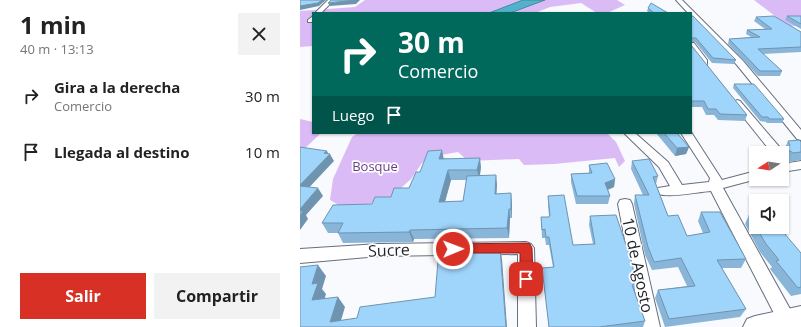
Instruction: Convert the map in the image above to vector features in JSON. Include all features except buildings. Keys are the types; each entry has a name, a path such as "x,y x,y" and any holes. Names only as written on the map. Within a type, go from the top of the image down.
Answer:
{"street":[{"path":"319,12 331,0"},
{"path":"679,0 691,12"},
{"path":"692,13 740,63 801,137"},
{"path":"692,46 710,69"},
{"path":"730,93 772,146"},
{"path":"630,134 664,165 679,190"},
{"path":"687,134 793,322 755,327"},
{"path":"789,165 801,164"},
{"path":"663,191 679,190 749,174"},
{"path":"715,182 749,176"},
{"name":"10 de Agosto","path":"625,204 651,327"},
{"name":"Sucre","path":"300,256 379,250 526,248 527,327"}],"green space":[{"path":"365,0 523,0 492,12 312,12 312,46 300,47 300,11 355,7"},
{"path":"545,0 617,0 625,5 609,12 595,12 581,3 550,7 538,12 513,12"},
{"path":"754,0 801,0 801,26 788,26"},
{"path":"300,119 312,122 312,134 320,134 300,153"},
{"name":"Bosque","path":"356,134 608,134 616,142 625,161 619,167 615,158 554,164 524,165 519,159 468,161 458,152 430,157 422,163 411,179 391,197 362,206 344,208 330,200 333,179 352,137"}],"water":[{"path":"523,0 545,0 513,12 492,12"}],"route":[{"path":"453,249 526,248 526,279"}]}
